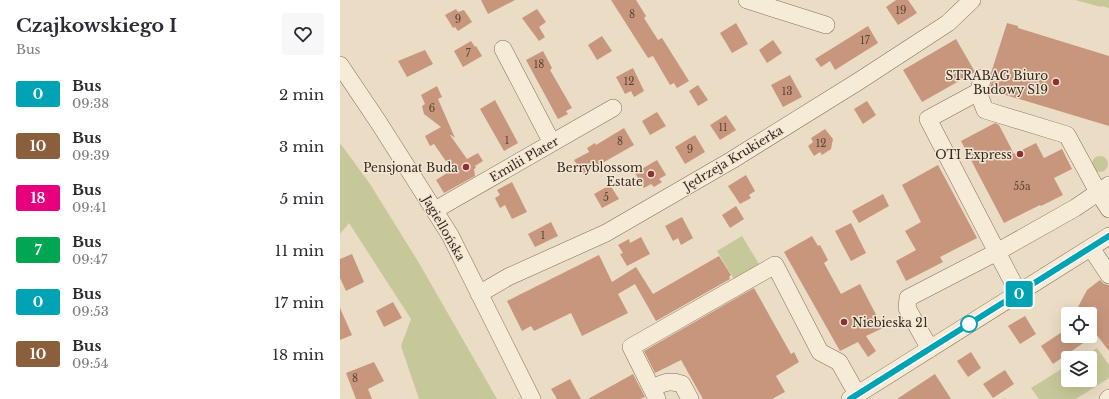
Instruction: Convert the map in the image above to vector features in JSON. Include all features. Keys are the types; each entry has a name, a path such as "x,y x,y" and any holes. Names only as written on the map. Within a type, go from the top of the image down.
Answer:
{"street":[{"path":"747,0 826,25"},
{"name":"Jędrzeja Krukierka","path":"479,294 508,277 606,233 732,160 859,81 948,23 972,0"},
{"path":"503,49 552,143"},
{"name":"Jagiellońska","path":"340,66 379,123 450,235 532,399"},
{"path":"1019,294 928,119 981,85 985,110 1067,135 1103,188 1109,209"},
{"name":"Emilii Plater","path":"435,210 613,108"},
{"path":"930,349 907,308 908,298 997,252 1075,208 1103,188"},
{"path":"655,394 631,347 775,265 820,352 839,362 854,397 1109,236"},
{"path":"1091,248 1109,275"},
{"path":"655,394 662,383 672,381 682,384 690,399"}],"green space":[{"path":"1075,0 1109,0 1109,8 1101,7"},
{"path":"340,143 370,184 419,263 497,399 419,399 401,346 411,319 349,223 340,234"},
{"path":"1100,156 1106,158 1108,164 1106,170 1100,172 1094,170 1092,164 1094,158"},
{"path":"742,236 759,264 734,279 717,251"},
{"path":"1097,348 1109,365 1109,378 1097,386 1097,351 1092,351"},
{"path":"1061,369 1061,387 1095,387 1076,399 1039,399 1031,388"}],"building":[{"path":"481,0 515,0 488,14"},
{"path":"611,0 636,0 646,16 644,18 658,40 662,38 689,81 677,88 674,83 670,85 653,56 648,58"},
{"path":"896,0 908,0 917,13 898,25 886,7"},
{"path":"456,9 458,12 464,10 472,22 458,31 455,27 453,28 445,15"},
{"path":"537,9 546,22 539,27 545,37 539,41 522,18"},
{"path":"736,23 748,44 732,53 720,33"},
{"name":"STRABAG Biuro Budowy S19","path":"1007,23 1018,26 1018,28 1109,56 1109,126 989,90 992,81 991,73"},
{"path":"868,26 878,43 835,70 830,61 821,67 815,59"},
{"path":"602,36 612,51 597,60 588,45"},
{"path":"956,39 975,72 922,102 903,70"},
{"path":"773,40 782,53 767,63 759,50"},
{"path":"471,41 482,56 463,67 454,51"},
{"path":"425,50 433,64 407,77 398,61"},
{"path":"543,51 552,68 550,70 572,108 566,111 568,114 558,119 526,60"},
{"path":"633,68 644,91 634,97 631,91 625,94 616,77"},
{"path":"790,75 802,97 783,107 771,85"},
{"path":"698,85 708,100 698,106 689,91"},
{"path":"437,86 442,97 438,99 455,138 450,135 467,159 478,153 483,161 475,166 475,176 444,193 436,180 452,170 434,144 430,146 425,136 441,127 424,114 422,106 425,104 421,95"},
{"path":"495,100 518,143 504,151 480,109"},
{"path":"867,101 876,115 863,124 854,109"},
{"path":"657,112 666,126 650,135 642,121"},
{"path":"726,115 736,130 720,140 710,125"},
{"path":"995,123 999,125 1014,154 1036,143 1044,158 1062,149 1072,169 1054,178 1063,195 1004,223 961,141"},
{"path":"624,128 634,145 583,174 574,160 589,152 587,148 595,143 596,145"},
{"path":"825,129 833,139 831,149 822,155 820,152 814,156 808,146 813,142 811,138"},
{"path":"695,135 705,152 685,164 675,147"},
{"name":"Berryblossom Estate","path":"657,160 666,175 659,179 662,182 654,187 651,184 644,188 635,173"},
{"path":"938,165 977,238 940,257 943,262 906,281 896,261 916,250 905,231 921,222 902,185"},
{"path":"746,175 755,191 749,195 751,198 740,204 728,186"},
{"path":"512,182 527,212 512,219 505,205 500,208 495,198 500,195 497,190"},
{"path":"610,185 619,199 602,208 594,194"},
{"path":"883,194 889,206 859,223 852,211"},
{"path":"736,206 744,219 730,228 722,215"},
{"path":"682,217 693,238 681,245 678,238 673,241 665,226"},
{"path":"551,222 558,236 535,247 528,234"},
{"path":"851,223 866,253 851,261 835,231"},
{"path":"812,236 818,246 820,245 828,260 824,263 841,294 860,284 883,328 866,336 876,351 868,357 858,342 840,351 784,252"},
{"path":"641,237 650,254 627,266 620,254 623,253 618,245 629,239 630,243"},
{"path":"352,254 364,282 346,291 340,278 340,259"},
{"path":"599,255 612,282 636,267 653,294 719,256 731,275 729,277 730,279 656,321 635,284 618,294 628,313 582,336 571,313 534,331 531,326 522,331 507,301"},
{"path":"1100,280 1104,284 1109,285 1109,351 1097,335 1097,307 1078,307 1087,290"},
{"path":"754,288 791,354 794,352 799,362 776,376 785,392 772,399 703,399 681,360 655,373 644,351"},
{"path":"393,302 402,318 384,327 376,311"},
{"path":"340,308 352,335 340,340"},
{"path":"1025,316 1036,334 1020,344 1008,326"},
{"path":"1061,333 1061,343 1083,343 1072,351 1061,351 1061,358 1053,364 1041,346"},
{"path":"971,352 981,368 968,377 957,361"},
{"path":"374,362 384,381 368,389 372,399 356,399 346,373"},
{"path":"1005,370 1014,384 993,398 983,384"},
{"path":"633,374 645,397 640,399 588,399"},
{"path":"935,374 951,399 897,399"},
{"path":"570,379 581,399 557,399 551,389"}],"bus line":[{"name":"0","path":"850,399 1109,236"}],"place":[{"name":"STRABAG Biuro Budowy S19","path":"1056,82"},
{"name":"OTI Express","path":"1020,154"},
{"name":"Pensjonat Buda","path":"466,167"},
{"name":"Berryblossom Estate","path":"651,174"},
{"name":"Niebieska 21","path":"844,322"}]}
